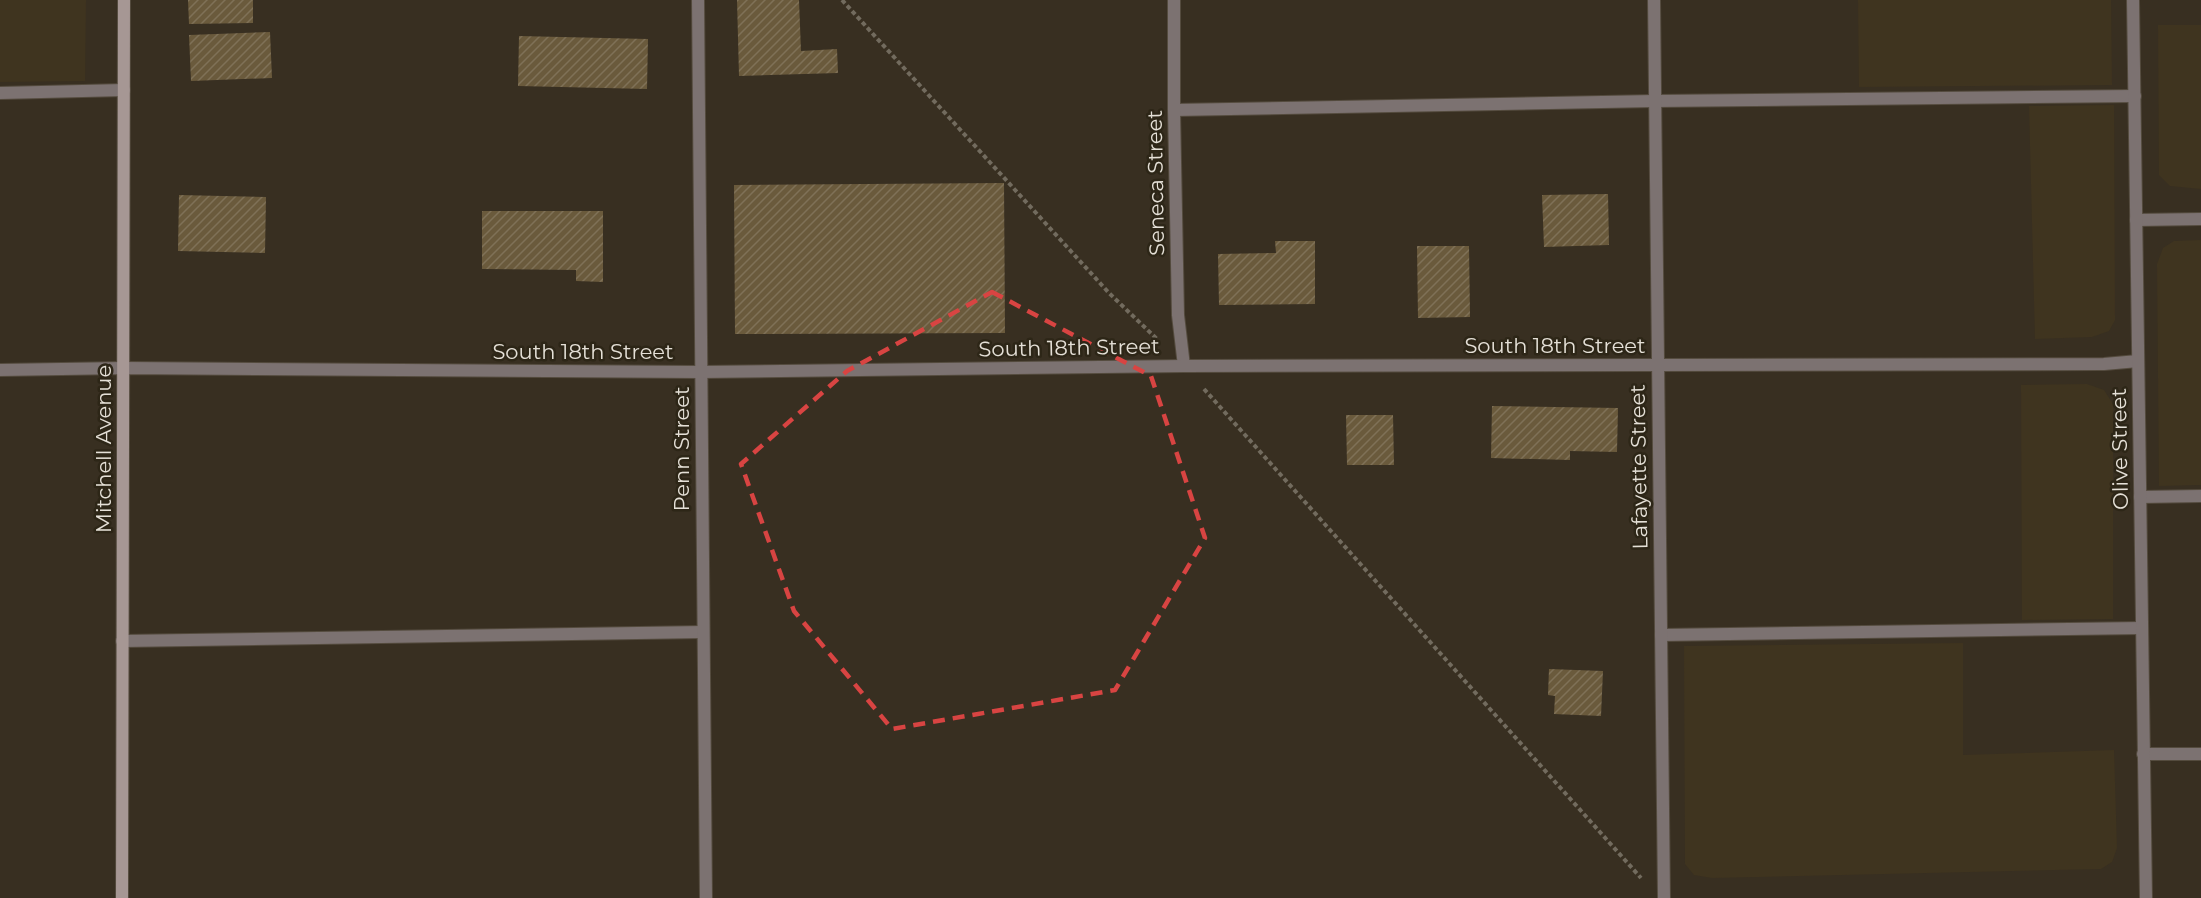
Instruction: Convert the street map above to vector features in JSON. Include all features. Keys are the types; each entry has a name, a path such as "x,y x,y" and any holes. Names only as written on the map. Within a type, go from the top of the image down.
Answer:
{"main road":[{"name":"Mitchell Avenue","path":"122,898 124,0"}],"street":[{"name":"Penn Street","path":"698,0 706,898"},
{"name":"Seneca Street","path":"1174,0 1178,315 1184,366"},
{"name":"Lafayette Street","path":"1654,0 1664,898"},
{"name":"Olive Street","path":"2133,0 2146,898"},
{"path":"0,93 124,90"},
{"path":"1174,110 1654,100 2134,96"},
{"path":"2136,220 2201,219"},
{"name":"South 18th Street","path":"0,370 123,368 700,372 1184,366 2104,364 2138,361"},
{"path":"2140,497 2201,496"},
{"path":"1661,635 2142,628"},
{"path":"122,641 703,632"},
{"path":"2143,754 2201,754"}],"path":[{"path":"842,0 1109,293 1184,366 1644,880"}],"highlighted area":[{"path":"992,292 1151,376 1205,538 1115,690 892,729 794,611 741,464 847,371"}],"shaded area":[{"path":"0,0 86,0 85,81 0,82"},
{"path":"1858,0 2111,0 2112,85 1859,87"},
{"path":"2158,25 2201,25 2201,189 2170,186 2159,175"},
{"path":"2114,105 2115,320 2109,331 2092,337 2035,339 2029,106"},
{"path":"2201,240 2201,485 2159,486 2157,264 2163,248 2174,241"},
{"path":"2087,384 2104,390 2113,404 2113,619 2022,620 2021,385"},
{"path":"1963,643 1963,755 2114,750 2117,848 2112,862 2101,869 1712,878 1694,875 1685,864 1684,646"}],"building":[{"path":"188,0 253,0 253,23 189,24"},
{"path":"737,0 799,0 801,51 837,49 838,73 739,76"},
{"path":"270,32 272,78 191,81 189,35"},
{"path":"519,36 648,39 647,89 518,86"},
{"path":"1004,183 1005,333 735,334 734,185"},
{"path":"1608,194 1609,245 1544,247 1542,195"},
{"path":"179,195 266,197 265,253 178,251"},
{"path":"482,211 603,211 603,282 576,281 576,270 482,269"},
{"path":"1275,241 1315,241 1315,304 1219,305 1218,254 1276,253"},
{"path":"1417,246 1469,246 1470,317 1418,318"},
{"path":"1492,406 1618,408 1617,452 1570,451 1570,460 1491,458"},
{"path":"1346,415 1393,415 1394,465 1347,465"},
{"path":"1549,669 1603,671 1601,716 1554,714 1555,696 1548,695"}]}
